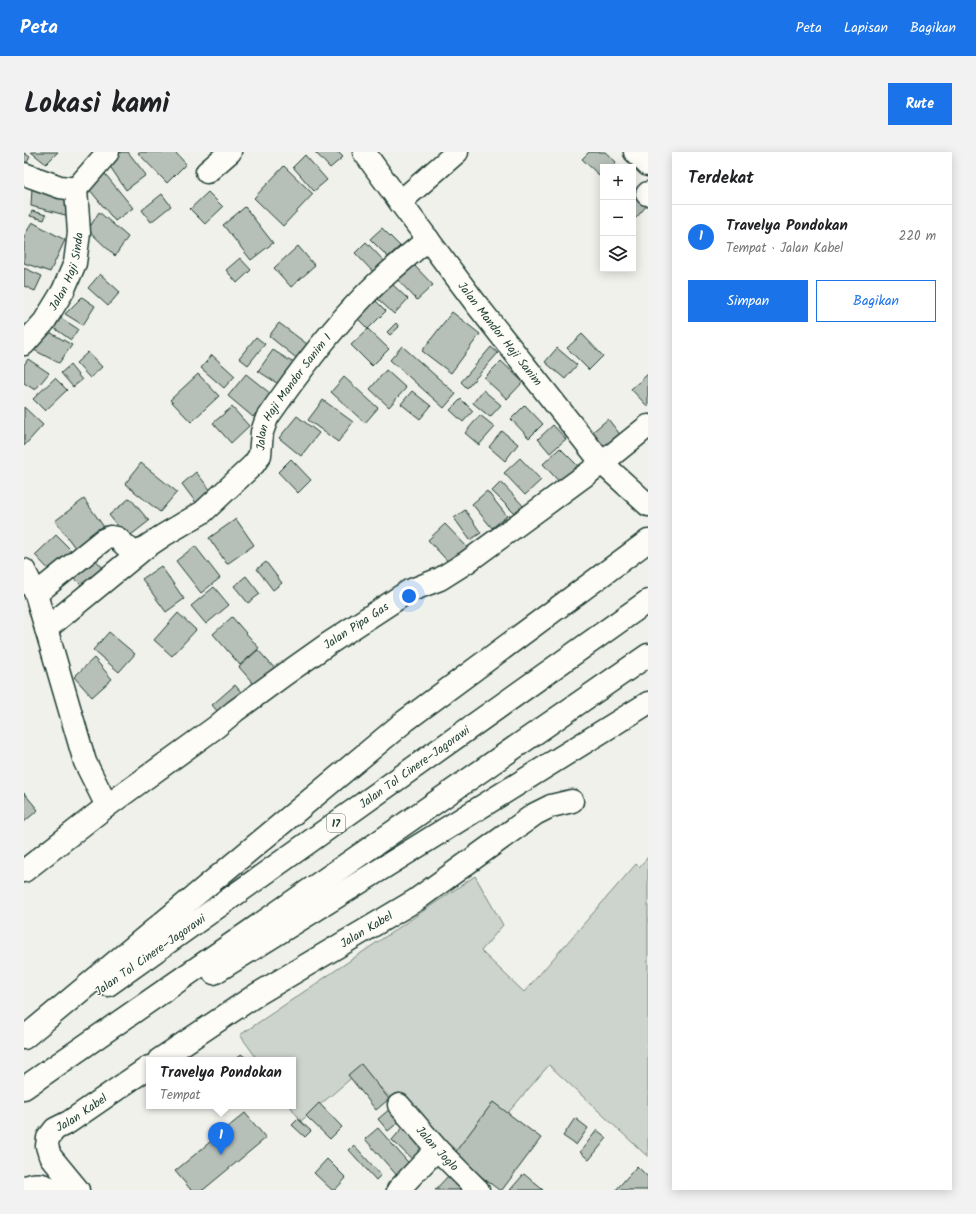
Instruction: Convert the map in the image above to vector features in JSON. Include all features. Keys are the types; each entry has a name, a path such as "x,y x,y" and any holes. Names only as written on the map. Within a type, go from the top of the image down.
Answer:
{"main road":[{"path":"24,174 60,187 76,189 108,152"},
{"path":"207,172 230,152"},
{"name":"Jalan Mandor Haji Sanim","path":"364,152 477,305 602,463 648,505"},
{"path":"400,202 457,152"},
{"path":"635,152 648,166"},
{"name":"Jalan Haji Sinda","path":"24,344 44,322 63,291 75,262 79,234 76,189"},
{"name":"Jalan Haji Mandor Sanim 1","path":"46,629 136,555 164,535 203,512 254,464 260,455 262,432 267,418 322,344 363,296 428,239"},
{"name":"Jalan Pipa Gas","path":"24,871 107,806 169,763 278,679 409,591 440,579 467,562 602,463 648,426"},
{"path":"36,594 103,540 110,537 117,538 136,555"},
{"path":"24,1038 405,721 648,541"},
{"path":"24,570 36,594 85,762 107,806"},
{"name":"Jalan Tol Cinere–Jagorawi","path":"24,1045 648,601"},
{"path":"24,1089 648,655"},
{"path":"24,1089 648,703"},
{"name":"Jalan Kabel","path":"163,1057 256,994 416,900 535,814 551,806 572,801"},
{"name":"Jalan Kabel","path":"78,1190 50,1156 47,1146 48,1138 55,1129 69,1122 146,1069"},
{"name":"Jalan Joglo","path":"399,1105 437,1149 478,1190"},
{"path":"398,1190 437,1149"},
{"path":"24,1188 33,1184 49,1187 54,1190"}],"shaded area":[{"path":"648,857 648,1157 549,1065 460,1169 362,1069 301,1121 292,1109 296,1109 296,1057 256,1057 240,1035 475,876 503,925 481,951 524,992 636,864 639,867"}],"building":[{"path":"31,152 58,152 46,164"},
{"path":"115,152 128,152 146,175 126,190 107,162"},
{"path":"175,152 186,164 167,183 138,153"},
{"path":"315,152 338,152 343,157 330,168"},
{"path":"589,152 605,152 616,162 614,164 600,164 600,176 582,159"},
{"path":"24,153 30,157 24,167"},
{"path":"305,155 327,180 314,191 293,167"},
{"path":"284,166 313,194 283,226 254,198"},
{"path":"101,169 133,208 115,221 85,184"},
{"path":"32,187 70,196 69,216 31,206"},
{"path":"636,188 648,198 648,204 636,218"},
{"path":"208,192 223,207 205,224 190,209"},
{"path":"162,194 171,206 151,222 142,210"},
{"path":"245,207 273,243 251,260 223,225"},
{"path":"32,211 46,215 44,220 30,216"},
{"path":"99,212 128,237 115,256 88,230"},
{"path":"32,222 65,240 50,272 24,263 24,237"},
{"path":"382,228 400,246 388,257 370,239"},
{"path":"366,242 387,264 376,275 355,253"},
{"path":"298,246 315,266 291,287 274,268"},
{"path":"240,258 251,270 237,283 226,270"},
{"path":"412,263 433,285 417,300 396,278"},
{"path":"24,268 42,276 35,291 24,286"},
{"path":"100,274 120,292 108,306 88,288"},
{"path":"392,284 408,299 394,314 378,299"},
{"path":"82,297 95,306 83,325 65,314"},
{"path":"374,299 386,311 368,329 356,317"},
{"path":"452,312 480,334 451,373 422,351"},
{"path":"61,318 78,329 71,340 54,328"},
{"path":"279,323 311,347 300,361 269,336"},
{"path":"396,323 399,327 390,335 387,332"},
{"path":"368,329 389,349 372,366 351,345"},
{"path":"46,330 72,345 59,363 30,348"},
{"path":"582,334 603,356 589,370 567,348"},
{"path":"256,337 265,344 248,365 239,358"},
{"path":"402,346 456,394 444,408 390,360"},
{"path":"491,347 498,353 467,388 461,382"},
{"path":"557,348 577,365 565,379 545,362"},
{"path":"273,350 295,364 280,385 258,371"},
{"path":"88,352 102,367 90,378 76,363"},
{"path":"212,355 235,376 224,388 201,368"},
{"path":"28,359 49,373 35,390 24,383 24,365"},
{"path":"501,361 523,382 507,399 484,378"},
{"path":"70,365 82,380 73,387 61,373"},
{"path":"386,370 406,388 389,407 370,389"},
{"path":"198,374 219,396 191,422 170,400"},
{"path":"246,374 271,394 253,417 228,396"},
{"path":"648,374 648,407 631,389"},
{"path":"344,377 378,408 365,423 331,392"},
{"path":"55,378 67,390 45,411 33,399"},
{"path":"483,390 501,405 490,417 473,403"},
{"path":"412,391 431,406 420,419 401,404"},
{"path":"461,399 473,411 463,422 450,410"},
{"path":"323,400 353,422 338,442 308,420"},
{"path":"525,405 543,424 529,438 511,419"},
{"path":"24,407 43,425 24,446"},
{"path":"232,407 249,426 231,443 213,423"},
{"path":"480,415 495,427 479,445 465,433"},
{"path":"297,416 319,433 301,456 279,438"},
{"path":"608,419 622,437 603,452 590,434"},
{"path":"553,425 566,439 550,453 538,439"},
{"path":"502,431 518,444 505,461 489,447"},
{"path":"560,448 580,468 562,485 543,464"},
{"path":"520,458 541,480 525,495 504,473"},
{"path":"291,459 311,480 298,493 278,472"},
{"path":"141,463 177,492 160,512 125,484"},
{"path":"196,472 212,492 197,504 182,484"},
{"path":"501,482 528,511 520,519 492,491"},
{"path":"487,491 507,516 492,528 472,504"},
{"path":"130,498 149,521 127,538 109,515"},
{"path":"84,499 104,527 76,549 55,521"},
{"path":"465,510 481,533 470,540 454,518"},
{"path":"236,519 254,545 227,564 209,538"},
{"path":"445,524 471,551 454,568 428,540"},
{"path":"56,535 74,553 53,574 35,555"},
{"path":"195,546 220,578 201,593 176,561"},
{"path":"90,554 108,573 87,592 70,573"},
{"path":"266,562 282,583 273,590 257,569"},
{"path":"161,566 184,599 166,612 142,579"},
{"path":"246,576 260,594 248,603 234,586"},
{"path":"214,587 229,605 206,624 191,606"},
{"path":"178,613 196,630 172,656 154,640"},
{"path":"232,617 259,648 240,665 213,634"},
{"path":"109,632 135,654 119,672 93,650"},
{"path":"258,650 278,672 259,690 239,667"},
{"path":"94,658 112,679 92,697 74,677"},
{"path":"235,685 246,698 223,718 212,705"},
{"path":"24,793 38,810 24,822"},
{"path":"361,1064 389,1099 376,1110 348,1075"},
{"path":"493,1102 541,1138 502,1190 499,1190 453,1155"},
{"path":"319,1103 342,1127 330,1139 306,1116"},
{"path":"391,1108 401,1120 388,1131 378,1119"},
{"path":"245,1113 266,1138 203,1190 191,1190 175,1171"},
{"path":"575,1118 588,1128 576,1145 563,1136"},
{"path":"298,1119 311,1131 305,1137 292,1125"},
{"path":"405,1125 432,1150 418,1165 392,1140"},
{"path":"378,1128 413,1168 400,1179 365,1139"},
{"path":"597,1130 607,1138 589,1160 580,1152"},
{"path":"354,1145 381,1175 376,1180 349,1150"},
{"path":"327,1159 346,1178 335,1190 332,1190 314,1173"},
{"path":"637,1166 648,1177 648,1190 616,1190"},
{"path":"450,1174 466,1190 435,1190"},
{"path":"524,1174 543,1190 510,1190"}],"place":[{"name":"Travelya Pondokan","path":"221,1155"}]}
